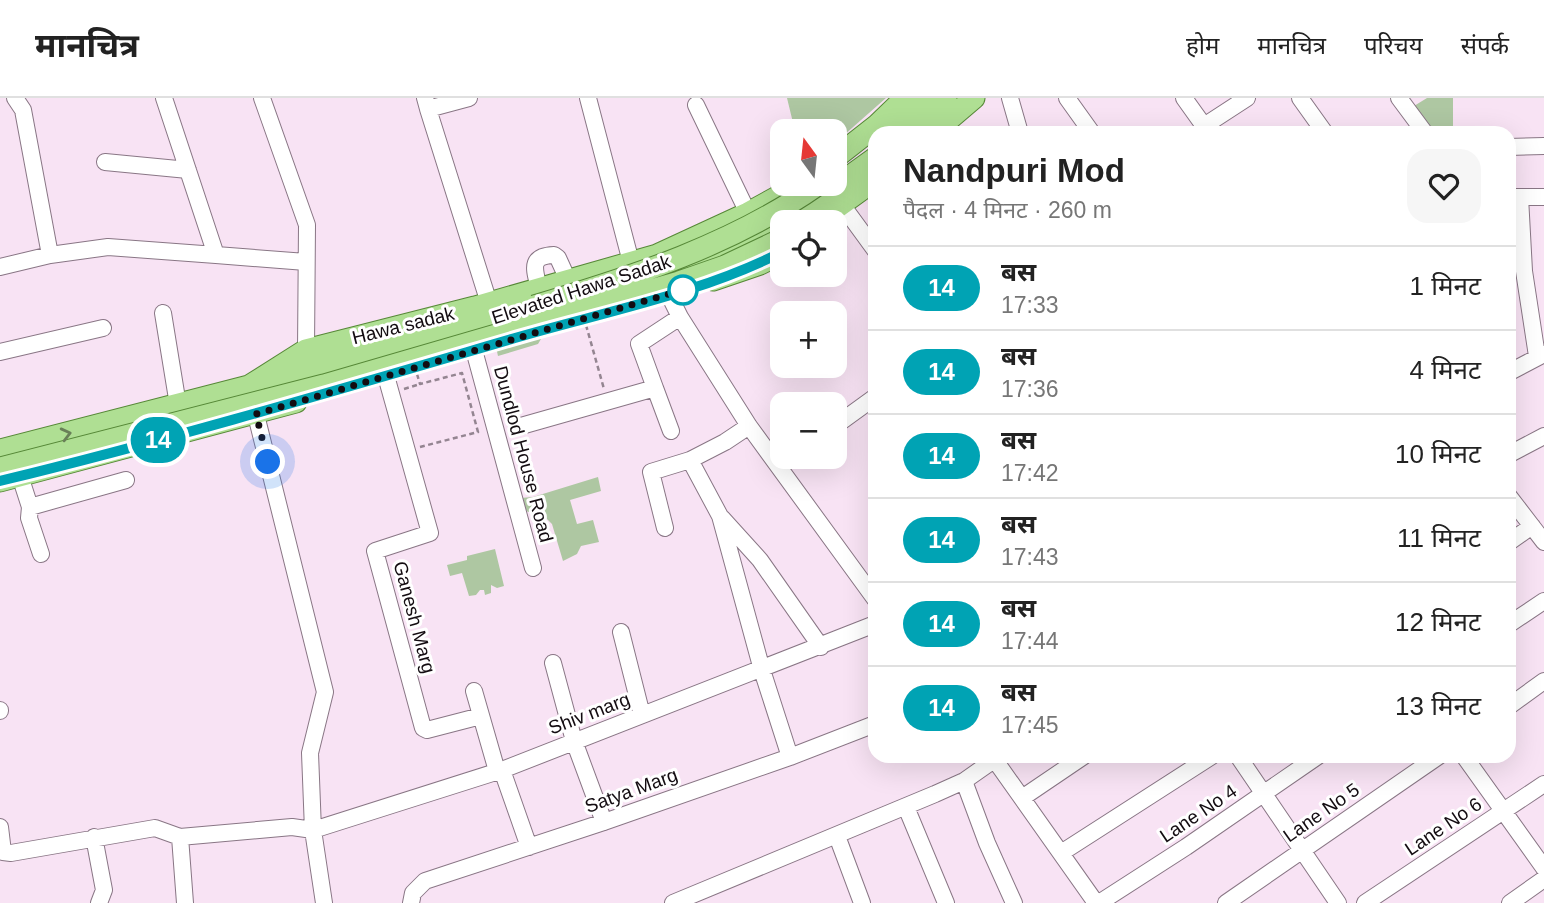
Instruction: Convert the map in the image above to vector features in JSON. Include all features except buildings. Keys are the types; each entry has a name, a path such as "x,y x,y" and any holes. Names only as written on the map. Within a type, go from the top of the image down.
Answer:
{"main road":[{"path":"876,126 905,98"},
{"path":"893,126 925,98"},
{"path":"914,126 946,98"},
{"path":"941,126 974,98"},
{"path":"962,126 992,98"},
{"path":"847,149 868,132"},
{"path":"847,163 868,147"},
{"path":"663,275 735,246 807,207 868,163"},
{"path":"833,210 868,185"},
{"name":"Hawa sadak","path":"7,475 418,376 474,350 584,318 663,275 748,213 779,196"},
{"name":"Elevated Hawa Sadak","path":"249,386 536,297 658,267 714,243 798,196"},
{"path":"847,213 868,199"},
{"name":"Elevated Hawa Sadak","path":"7,475 679,282 726,266 770,245"},
{"name":"Hawa sadak","path":"0,450 249,386 306,350 489,303 536,297 568,280 631,262 663,275 760,264 770,259"}],"street":[{"path":"15,98 23,110 50,255"},
{"path":"164,98 216,255"},
{"path":"262,98 307,225 306,350"},
{"path":"469,98 426,104 489,303"},
{"path":"589,98 631,262"},
{"path":"1010,98 1018,126"},
{"path":"1067,98 1087,126"},
{"path":"1184,98 1205,126"},
{"path":"1211,126 1247,98"},
{"path":"1300,98 1320,126"},
{"path":"1399,98 1420,126"},
{"path":"696,105 748,213"},
{"path":"1516,148 1544,146"},
{"path":"104,162 188,170"},
{"path":"1516,197 1544,197"},
{"path":"1516,205 1524,271 1541,355 1516,369"},
{"path":"847,224 868,243"},
{"path":"0,267 50,255 108,247 306,262"},
{"path":"536,297 534,264 537,260 546,256 558,258 568,280"},
{"path":"663,275 680,317 749,426 770,446"},
{"path":"163,313 178,405"},
{"path":"671,431 639,344 680,317"},
{"path":"0,352 103,328"},
{"name":"Dundlod House Road","path":"474,350 533,568"},
{"name":"Ganesh Marg","path":"394,382 430,533 375,551 423,728 427,730 481,716"},
{"path":"249,386 325,692 310,753 313,830 324,903"},
{"path":"521,426 655,388"},
{"path":"847,417 868,402"},
{"path":"666,527 651,472 690,460 749,426"},
{"path":"1516,451 1544,436"},
{"path":"690,460 720,516 762,670 790,757"},
{"path":"790,469 868,588"},
{"path":"7,475 30,507 29,518 41,554"},
{"path":"30,507 126,480"},
{"path":"1516,505 1539,532 1516,540"},
{"path":"720,516 760,559 821,647"},
{"path":"1516,620 1544,601"},
{"name":"Shiv marg","path":"313,830 500,771 868,627"},
{"path":"621,632 642,715"},
{"path":"553,663 574,741 604,822"},
{"path":"1516,701 1544,681"},
{"path":"474,691 528,847"},
{"name":"Satya Marg","path":"411,903 413,893 425,881 604,822 868,727"},
{"path":"673,903 964,781 987,763"},
{"path":"997,763 1098,903"},
{"path":"1022,798 1074,763"},
{"path":"1061,853 1201,763"},
{"path":"1243,763 1338,903"},
{"name":"Lane No 4","path":"1098,903 1308,763"},
{"name":"Lane No 5","path":"1226,903 1429,763"},
{"path":"1469,763 1544,868"},
{"path":"964,781 987,843 1014,903"},
{"name":"Lane No 6","path":"1365,903 1544,784"},
{"path":"905,807 946,903"},
{"path":"0,827 4,852 11,853 155,828 180,837 292,827 313,830"},
{"path":"837,836 862,903"},
{"path":"94,837 104,890 100,903"},
{"path":"180,837 185,903"},
{"path":"1510,903 1544,879"}],"path":[{"path":"584,318 605,394"},
{"path":"394,382 418,376 462,373 478,432 417,448"}],"green space":[{"path":"787,98 886,98 847,132 847,119 792,119"},
{"path":"1427,98 1453,98 1453,126 1428,126 1414,106"},
{"path":"537,335 541,339 538,344 498,356 496,347"},
{"path":"598,477 601,491 570,500 577,524 593,520 599,542 581,546 577,554 563,561 552,524 537,509 528,512 522,506 520,498 533,497"},
{"path":"495,549 504,586 497,588 491,585 491,593 485,595 484,590 480,590 476,595 469,596 462,573 450,576 447,565 467,560 467,556"}],"bus line":[{"name":"14","path":"0,481 227,422 669,295 770,259"}],"route":[{"path":"268,462 256,414 693,287 683,290"}]}
